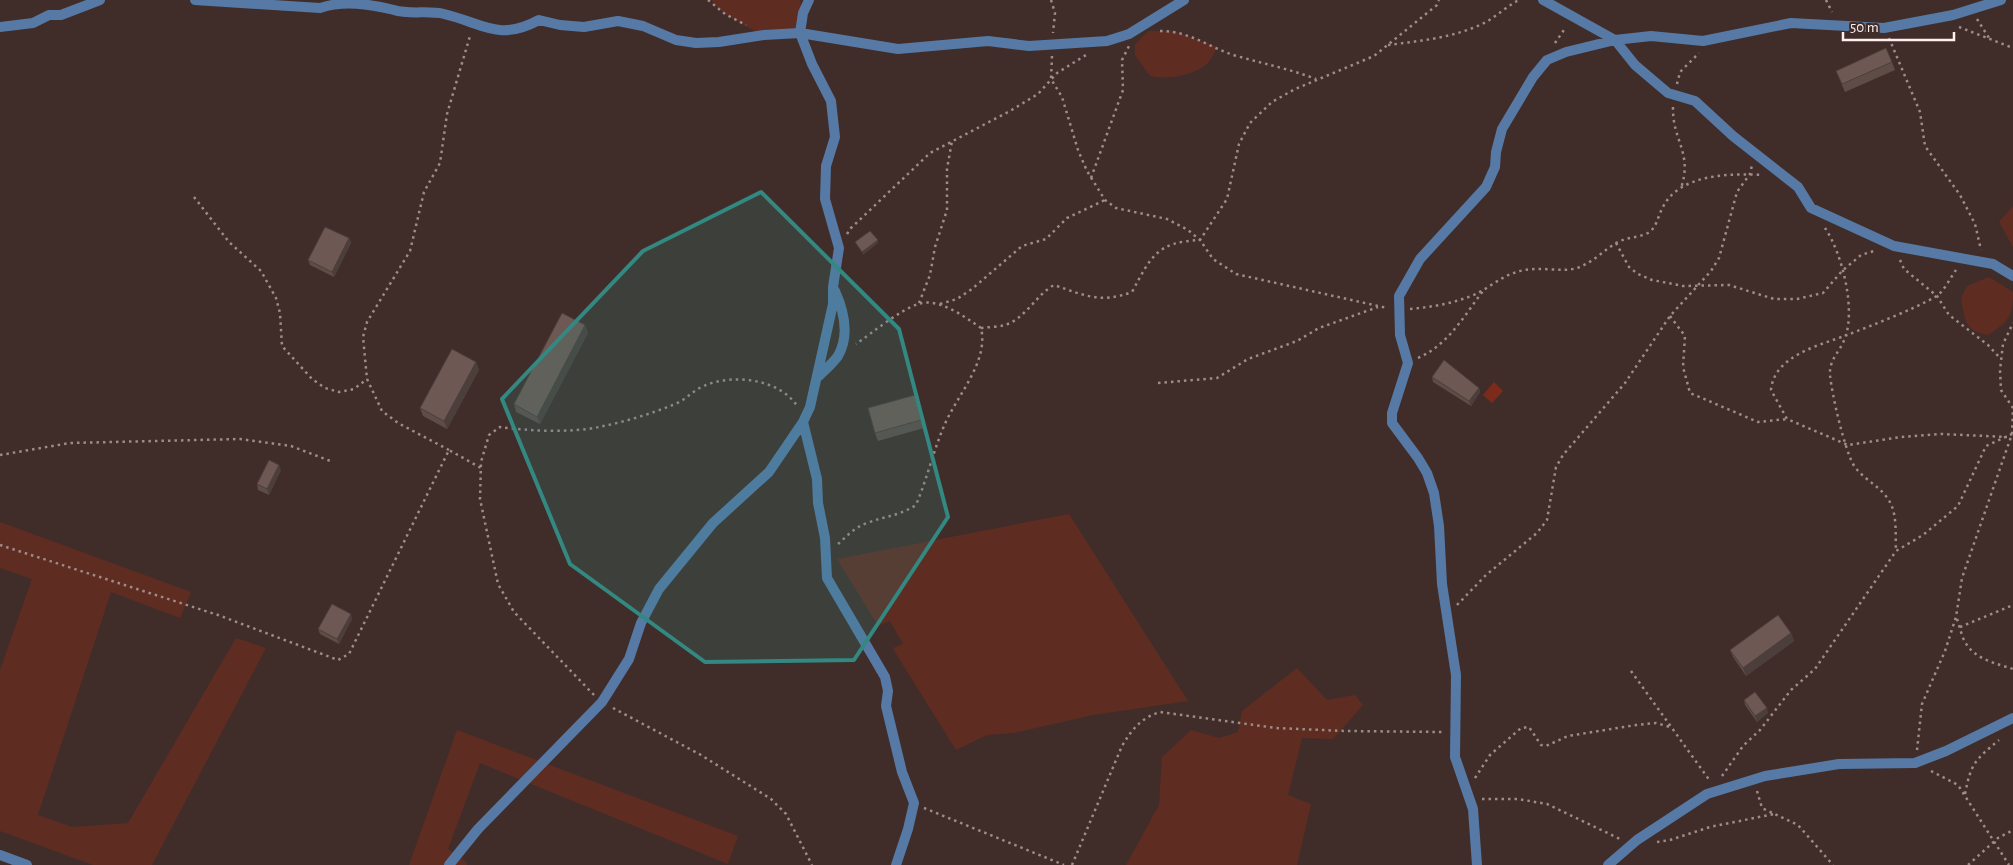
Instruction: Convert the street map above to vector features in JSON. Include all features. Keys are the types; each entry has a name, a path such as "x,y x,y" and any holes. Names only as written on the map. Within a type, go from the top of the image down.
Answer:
{"street":[{"path":"0,27 33,23 49,15 61,15 100,0"},
{"path":"195,0 208,3 239,2 320,8 330,2 352,0 396,11 442,14 475,24 511,31 524,28 539,20 560,25 584,27 618,21 643,26 676,40 696,43 719,42 764,34 800,33 898,49 988,41 1029,46 1107,41 1136,31 1182,1"},
{"path":"800,0 803,12"},
{"path":"449,865 478,828 602,702 629,659 641,623 659,589 713,522 770,472 803,422 810,407 833,304 833,287 838,248 825,199 826,166 835,137 831,101 812,64 800,33 803,12 809,0"},
{"path":"1543,0 1615,40 1635,65 1668,93 1695,101 1755,154 1798,186 1811,208 1894,246 1993,264 2013,276"},
{"path":"1477,865 1473,810 1455,757 1456,675 1447,616 1434,494 1427,473 1392,423 1392,413 1408,363 1400,335 1400,296 1420,259 1486,187 1495,167 1496,152 1502,130 1533,77 1547,60 1566,52 1615,40 1651,36 1703,41 1791,23 1884,28 1954,15 2001,0"},
{"path":"818,377 838,355 844,334 845,320 833,287"},
{"path":"803,422 817,479 818,503 826,538 827,578 885,678 888,691 886,706 902,772 914,803 896,865"},
{"path":"1608,865 1633,844 1711,790 1765,776 1839,764 1915,763 1946,751 2013,718"},
{"path":"0,855 27,865"}],"path":[{"path":"708,0 725,14 764,34"},
{"path":"1200,240 1227,199 1239,144 1250,123 1272,102 1316,79 1374,56 1437,5 1439,0"},
{"path":"1387,46 1437,39 1472,28 1519,0"},
{"path":"1547,60 1556,40 1574,16"},
{"path":"475,24 461,63 447,114 440,163 424,192 410,251 367,322 363,336 367,378 382,411 398,423 481,468"},
{"path":"1958,27 2013,48"},
{"path":"1884,28 1894,47 1920,112 1925,146 1960,195 1975,224 1981,244 1981,262"},
{"path":"1092,178 1123,90 1122,60 1136,31 1173,31 1201,39 1235,55 1282,67 1316,79"},
{"path":"838,248 851,228 930,153 1038,94 1057,72 1107,41"},
{"path":"1051,79 1062,97 1078,150 1092,178 1105,200 1116,208 1167,219 1188,230 1200,240 1213,258 1236,274 1378,307 1399,310 1442,306 1484,289 1516,272 1540,268 1576,268 1590,262 1616,243 1630,237 1649,233 1655,225 1663,205 1675,190 1718,176 1750,174 1785,176"},
{"path":"838,355 918,304 930,275 935,247 947,210 947,169 952,141"},
{"path":"1447,616 1486,575 1537,533 1548,520 1556,467 1563,455 1625,383 1670,316 1711,271 1719,258 1737,192 1750,174 1755,154"},
{"path":"194,197 229,242 260,271 276,298 280,313 282,346 312,379 325,388 338,392 354,389 367,378"},
{"path":"938,305 957,299 972,289 1022,246 1046,239 1067,218 1105,200"},
{"path":"1811,208 1828,233 1842,271 1850,301 1849,326 1846,336 1831,362 1830,375 1838,415 1853,463 1864,478 1888,499 1894,516 1896,551"},
{"path":"981,328 1006,324 1020,317 1044,291 1054,285 1091,298 1115,298 1132,292 1148,262 1159,250 1178,241 1200,240"},
{"path":"1616,243 1630,267 1638,274 1652,280 1696,286 1728,285 1774,299 1797,299 1823,293 1842,271 1861,255 1894,246 1904,270 1937,296 1949,315 1988,345 2001,359"},
{"path":"1787,419 1771,390 1773,380 1793,357 1937,296 1964,258"},
{"path":"1408,363 1429,353 1446,340 1484,289"},
{"path":"826,555 852,531 867,523 902,514 916,505 927,468 944,425 978,360 984,341 981,328 963,315 938,305 918,304"},
{"path":"1158,382 1217,378 1248,360 1297,341 1319,328 1378,307"},
{"path":"1670,316 1685,336 1683,367 1690,393 1758,422 1787,419 1848,445 1901,437 1941,434 2006,437"},
{"path":"2009,865 1958,785 1915,763 1922,704 1945,652 1956,617 1962,578 2013,434 2012,408 2001,390 2001,359 2002,344 2013,323"},
{"path":"803,422 796,404 787,393 768,383 733,380 704,386 678,403 597,428 532,431 500,427 489,435 481,468 480,499 498,584 514,612 589,691 602,702 701,755 771,799 786,814 812,865"},
{"path":"1630,671 1711,790 1743,746 1760,730 1791,690 1815,669 1896,551 1930,530 1958,506 1986,446 2013,434"},
{"path":"0,455 70,443 240,439 292,446 333,462"},
{"path":"0,545 218,615 338,660 349,654 449,450"},
{"path":"1960,627 2013,605"},
{"path":"1956,617 1966,645 1990,662 2013,669"},
{"path":"1072,865 1122,746 1132,729 1147,716 1160,712 1276,728 1455,732"},
{"path":"1633,844 1547,804 1518,798 1468,794 1490,755 1521,728 1528,728 1541,745 1546,746 1568,736 1636,725 1656,723 1670,728"},
{"path":"1965,796 1969,773 1976,759 2002,737"},
{"path":"1755,787 1762,808 1798,825 1833,865"},
{"path":"914,803 1064,865"},
{"path":"1656,842 1670,840 1710,827 1774,814"},
{"path":"1968,865 1995,841 2013,830"}],"highlighted area":[{"path":"761,192 899,329 948,517 854,660 705,662 570,564 502,399 643,251"}],"shaded area":[{"path":"712,0 800,0 803,13 800,33 764,34 727,15"},
{"path":"1148,31 1173,31 1218,47 1207,64 1194,72 1164,78 1150,76 1135,55 1135,44"},
{"path":"2013,206 2013,247 1999,222"},
{"path":"1989,277 2013,292 2012,307 2008,318 1988,335 1974,330 1967,323 1961,298 1967,286"},
{"path":"1494,382 1503,391 1492,403 1483,395"},
{"path":"1069,514 1188,701 1093,715 1014,733 987,735 956,750 895,652 893,648 903,644 890,621 878,626 837,559"},
{"path":"0,522 191,592 180,618 111,592 38,815 72,827 128,823 236,638 266,648 152,865 93,865 0,831 0,670 32,579 0,568"},
{"path":"1297,668 1327,700 1355,695 1363,705 1333,739 1302,738 1288,795 1311,804 1297,865 1126,865 1159,805 1162,757 1191,730 1219,738 1238,732 1242,711"},
{"path":"457,730 738,836 728,864 480,763 448,849 466,862 467,865 409,865"}],"building":[{"path":"1886,48 1892,62 1842,84 1836,71"},
{"path":"325,227 349,238 332,272 308,260"},
{"path":"870,231 878,240 862,252 855,242"},
{"path":"562,313 585,325 537,417 514,404"},
{"path":"452,349 476,362 444,421 420,408"},
{"path":"1444,360 1479,388 1469,401 1432,377"},
{"path":"915,395 921,420 875,433 868,408"},
{"path":"269,460 279,465 267,489 257,484"},
{"path":"332,604 351,614 337,639 318,629"},
{"path":"1778,615 1791,633 1743,668 1730,650"},
{"path":"1755,692 1767,708 1755,716 1744,700"}]}
